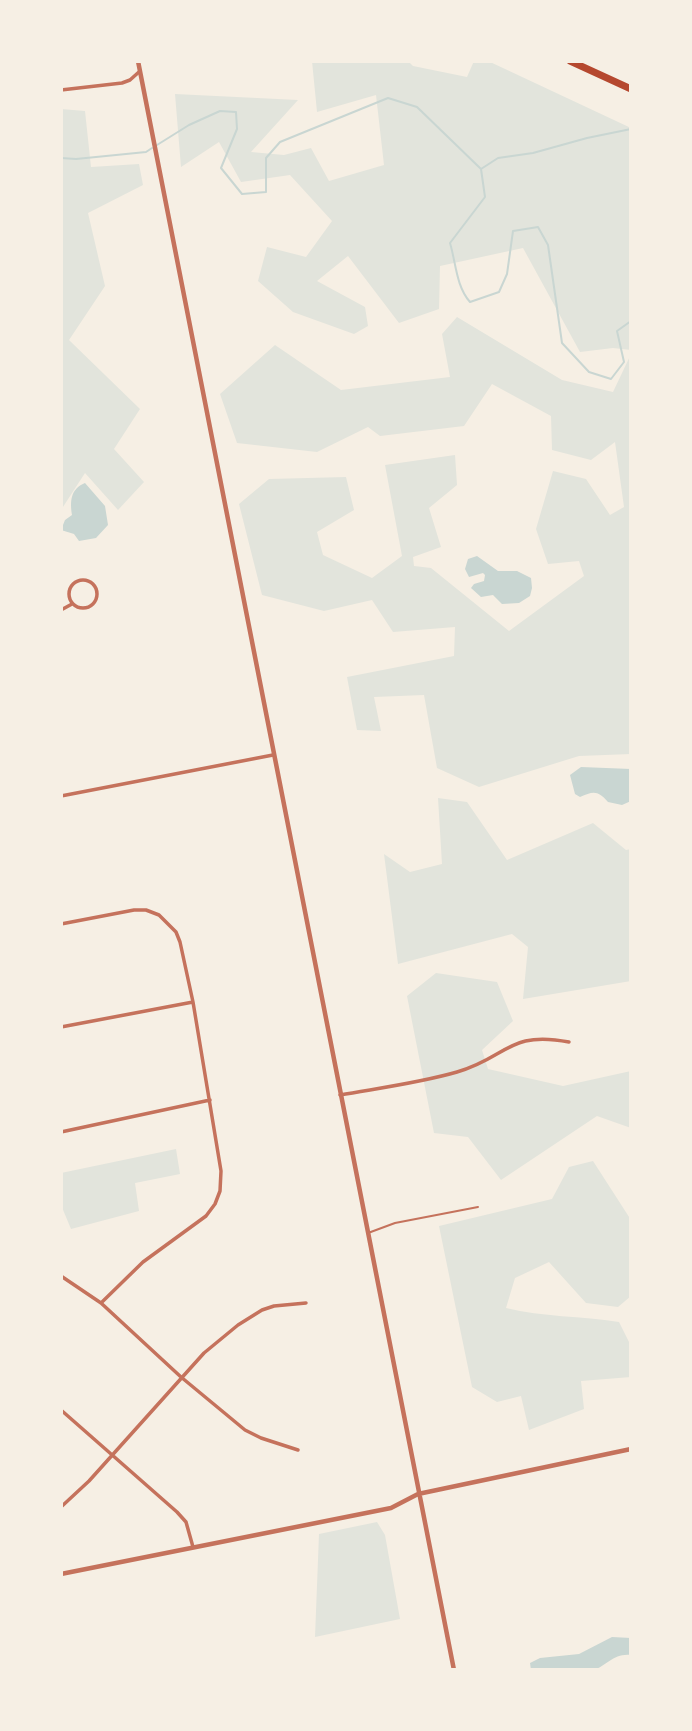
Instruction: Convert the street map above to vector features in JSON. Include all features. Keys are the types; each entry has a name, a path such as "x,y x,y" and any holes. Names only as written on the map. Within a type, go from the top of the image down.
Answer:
{"highway":[{"path":"570,61 631,89"}],"street":[{"path":"138,61 454,1670"},
{"path":"61,90 121,83 130,80 140,71"},
{"path":"82,579 94,585 96,598 90,606 81,608 73,604 68,596 73,583 82,579"},
{"path":"61,610 73,604"},
{"path":"61,796 273,755"},
{"path":"61,925 146,910 159,915 176,932 193,1002 221,1171 220,1191 215,1204 205,1216 144,1262 101,1303"},
{"path":"61,1027 193,1002"},
{"path":"340,1095 457,1072 483,1062 517,1042 532,1038 544,1037 569,1042"},
{"path":"61,1132 210,1100"},
{"path":"61,1276 101,1303 181,1377 246,1430 298,1450"},
{"path":"61,1507 89,1481 204,1353 238,1325 262,1310 306,1303"},
{"path":"61,1410 186,1522 194,1548"},
{"path":"61,1574 391,1508 418,1494 631,1450"}],"lane":[{"path":"367,1233 395,1223 478,1207"}],"shaded area":[{"path":"312,61 408,61 413,66 467,77 474,61 488,61 631,128 631,350 613,348 580,352 523,248 440,266 439,309 399,323 348,256 317,281 365,307 368,326 354,334 293,312 258,281 267,247 306,257 332,221 290,175 241,182 219,142 181,167 175,94 298,100 251,152 284,155 311,148 329,181 384,165 376,95 317,112"},
{"path":"61,109 85,111 91,167 139,164 143,185 88,213 105,286 69,340 140,409 114,449 144,482 118,510 85,473 61,510"},
{"path":"457,317 562,380 613,392 631,354 631,754 579,756 479,787 437,768 424,695 374,697 381,731 357,730 347,677 454,656 455,627 393,632 372,600 324,611 262,595 239,504 269,479 346,477 354,510 317,532 323,555 372,578 402,556 385,465 455,455 457,485 429,508 441,547 413,557 414,566 431,568 509,631 584,576 579,561 548,564 536,529 553,471 586,479 610,515 624,507 615,442 591,460 552,450 551,416 492,384 464,426 380,436 368,427 317,452 237,443 220,394 275,345 341,390 450,377 442,334"},
{"path":"85,483 105,506 108,525 96,538 79,541 74,534 61,530 65,520 72,515 71,501 74,492"},
{"path":"477,556 498,571 517,571 531,578 530,596 519,603 502,604 493,595 481,597 471,588 484,581 485,575 483,573 469,577 465,569 468,559"},
{"path":"581,767 631,769 631,801 622,805 608,802 595,793 580,797 575,794 570,775"},
{"path":"438,798 467,802 507,860 593,823 626,850 631,849 631,981 523,999 528,947 512,934 398,964 384,854 410,872 442,864"},
{"path":"436,973 497,982 513,1021 482,1050 488,1069 563,1086 631,1071 631,1128 597,1116 501,1180 468,1137 434,1133 407,996"},
{"path":"176,1149 180,1174 135,1183 139,1211 71,1229 61,1205 61,1173"},
{"path":"593,1161 631,1220 631,1296 618,1307 586,1303 549,1262 515,1278 506,1308 619,1322 631,1346 631,1377 581,1381 584,1409 529,1430 521,1396 497,1402 472,1387 439,1226 552,1199 569,1167"},
{"path":"377,1522 385,1535 400,1619 315,1637 319,1534"},
{"path":"612,1637 631,1638 631,1655 620,1656 589,1671 531,1670 530,1663 540,1658 579,1654"}],"waterway":[{"path":"157,145 189,125 220,111 236,112 237,129 221,168 242,194 266,192 266,158 280,142 388,98 417,107 481,169 485,197 450,243 459,282 470,302 499,292 507,274 513,231 538,227 548,245 562,343 589,372 611,379 624,362 617,331 631,321"},
{"path":"481,169 498,158 533,153 631,129"},
{"path":"61,158 146,152 152,148"}]}
